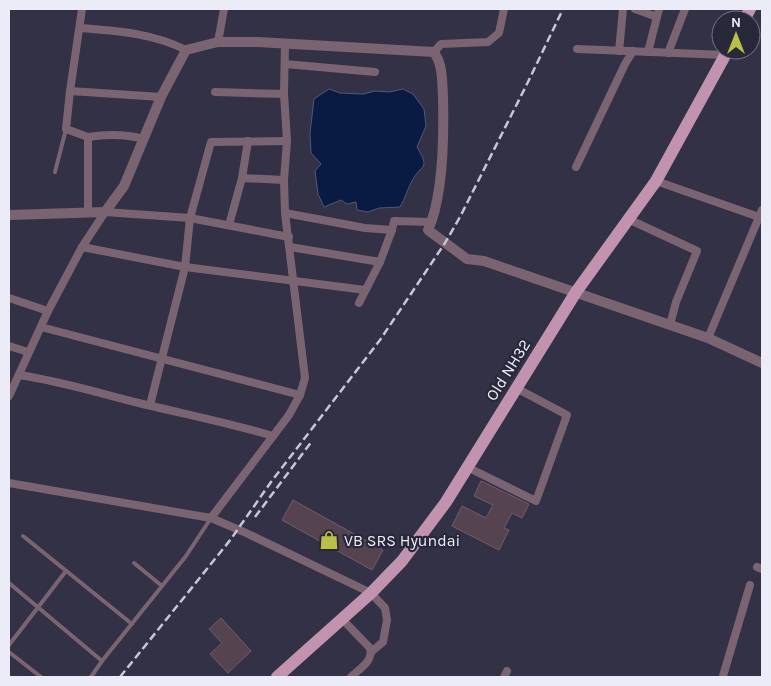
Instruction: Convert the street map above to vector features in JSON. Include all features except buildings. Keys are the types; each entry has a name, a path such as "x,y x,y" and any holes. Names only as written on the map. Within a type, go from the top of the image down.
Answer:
{"main road":[{"name":"Old NH32","path":"277,677 342,619 402,561 446,502 576,292 656,182 722,60"}],"street":[{"path":"82,9 66,129 88,137 109,134 127,135 144,140"},
{"path":"218,42 224,9"},
{"path":"434,52 441,44 488,42 499,33 504,9"},
{"path":"619,51 623,9"},
{"path":"635,9 658,13 648,52"},
{"path":"668,53 685,9"},
{"path":"80,28 138,34 171,42 186,50 218,42 285,43 434,52"},
{"path":"210,518 289,415 300,395 305,378 285,213 284,180 287,141 284,94 285,43"},
{"path":"578,49 668,53 711,52"},
{"path":"9,396 48,311 82,247 124,186 161,97 186,50"},
{"path":"434,52 442,75 443,118 441,174 432,222 428,230 467,259 484,261 708,338 762,363"},
{"path":"576,167 625,64 633,52"},
{"path":"285,64 374,72"},
{"path":"70,91 161,97"},
{"path":"215,92 284,94"},
{"path":"88,137 88,212"},
{"path":"150,405 185,266 190,218 211,142 287,141"},
{"path":"228,225 242,178 248,142"},
{"path":"242,178 284,180"},
{"path":"656,182 761,214 708,338"},
{"path":"9,215 105,212 190,218 289,237"},
{"path":"285,213 365,228 392,230"},
{"path":"628,219 697,251 676,302 670,325"},
{"path":"359,303 380,262 394,221 432,222"},
{"path":"82,247 185,266 365,290"},
{"path":"290,247 380,262"},
{"path":"9,298 48,311"},
{"path":"41,327 300,395"},
{"path":"9,346 28,352"},
{"path":"19,375 72,385 95,393 236,425 273,436"},
{"path":"467,467 536,502 566,415 516,388"},
{"path":"9,483 210,518 244,532 370,593 385,608 387,620 383,642 371,652"},
{"path":"722,677 750,586"},
{"path":"342,619 370,648 371,652 370,658 351,677"}],"lane":[{"path":"54,172 66,129"},
{"path":"91,677 186,556 210,518"},
{"path":"23,536 132,624"},
{"path":"134,563 162,586"},
{"path":"9,645 66,571"},
{"path":"9,583 102,661"},
{"path":"9,652 41,677"}],"water":[{"path":"329,89 340,93 363,94 403,89 413,94 424,109 426,126 417,147 424,164 415,175 400,207 379,208 368,212 357,210 356,202 347,204 341,200 324,207 318,194 315,171 321,164 311,153 310,133 314,99"}],"railway":[{"path":"120,677 231,539 271,482 380,340 445,243 460,217 563,9"},
{"path":"255,517 312,441"}],"place":[{"name":"VB SRS Hyundai","path":"329,540"}]}
